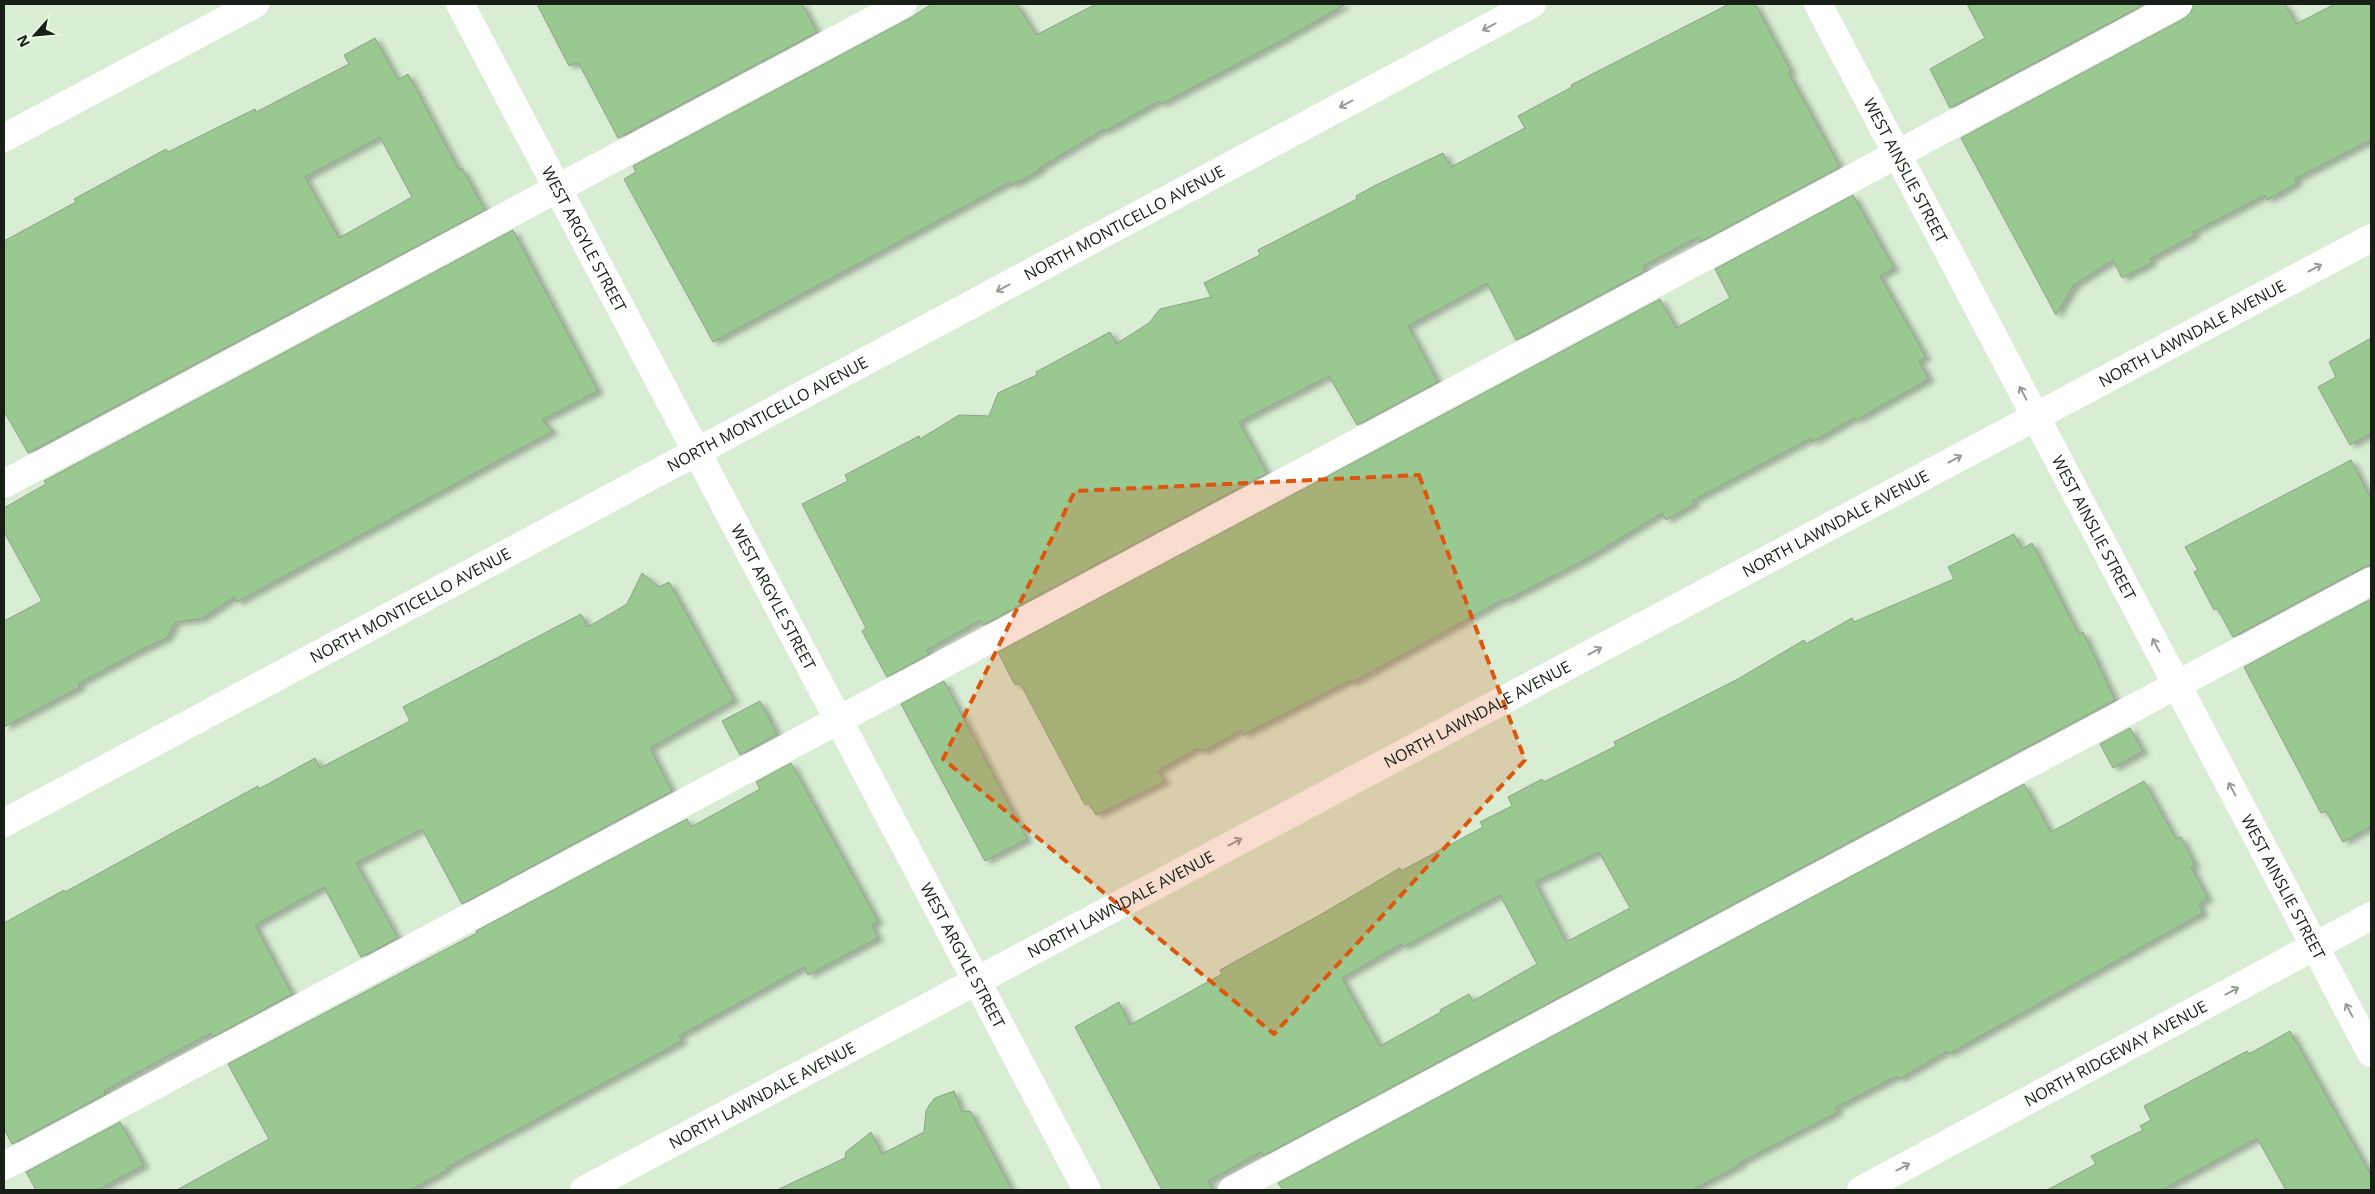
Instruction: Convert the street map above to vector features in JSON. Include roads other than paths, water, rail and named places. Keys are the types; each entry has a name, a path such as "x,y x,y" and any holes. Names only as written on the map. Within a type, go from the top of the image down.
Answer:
{"street":[{"path":"4,138 255,4"},
{"name":"WEST ARGYLE STREET","path":"460,4 1087,1190"},
{"path":"4,484 903,4"},
{"name":"NORTH MONTICELLO AVENUE","path":"4,824 1532,4"},
{"name":"WEST AINSLIE STREET","path":"1818,4 2371,1053"},
{"path":"4,1166 2178,4"},
{"name":"NORTH LAWNDALE AVENUE","path":"584,1190 2371,238"},
{"path":"1232,1190 2371,581"},
{"name":"NORTH RIDGEWAY AVENUE","path":"1860,1190 2371,916"}]}
